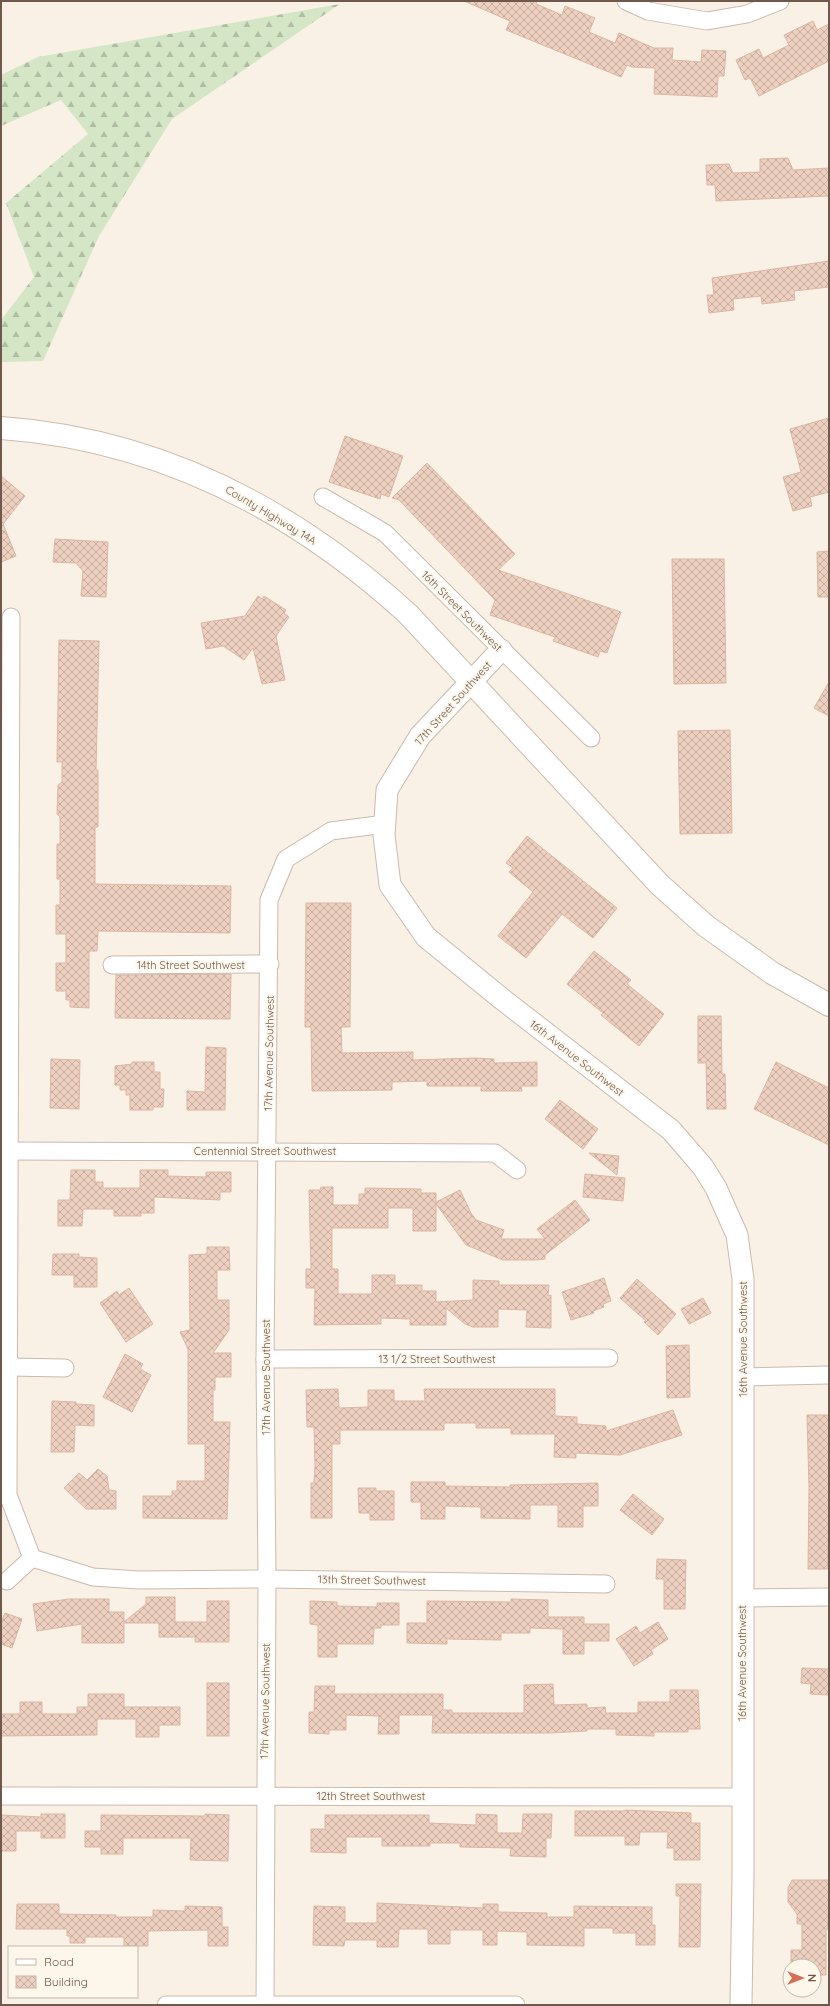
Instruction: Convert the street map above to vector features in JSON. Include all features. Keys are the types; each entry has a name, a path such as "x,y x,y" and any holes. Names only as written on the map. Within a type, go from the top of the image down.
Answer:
{"main road":[{"name":"County Highway 14A","path":"1,428 38,431 114,446 172,464 230,489 310,538 374,582 408,614 660,885 700,921 772,973 829,1005"}],"street":[{"path":"626,1 648,11 707,21 747,14 780,1"},
{"name":"16th Street Southwest","path":"323,497 385,533 590,738"},
{"path":"7,1581 32,1558 8,1495 10,1367 5,982 10,617"},
{"name":"17th Street Southwest","path":"385,824 387,790 420,736 501,650"},
{"name":"17th Avenue Southwest","path":"265,2005 265,1359 270,964 269,900 286,859 331,831 385,824"},
{"name":"16th Avenue Southwest","path":"385,824 384,835 390,885 426,937 502,999 671,1130 703,1167 716,1188 737,1235 743,1279 741,2005"},
{"name":"14th Street Southwest","path":"112,965 270,964"},
{"name":"Centennial Street Southwest","path":"8,1151 329,1151 495,1153 517,1170"},
{"name":"13 1/2 Street Southwest","path":"265,1359 609,1358"},
{"path":"10,1367 65,1368"},
{"path":"743,1377 829,1375"},
{"name":"13th Street Southwest","path":"32,1558 93,1576 139,1580 266,1579 606,1584"},
{"path":"743,1598 829,1597"},
{"name":"12th Street Southwest","path":"1,1796 742,1797"},
{"path":"166,2005 516,2005"}],"green space":[{"path":"340,4 172,119 99,236 43,361 1,362 1,320 34,277 6,203 88,134 61,100 1,126 1,75 38,57"}],"building":[{"path":"464,1 537,1 536,4 562,15 565,6 595,18 589,32 615,43 619,33 654,48 673,48 672,60 701,62 702,50 726,51 724,76 718,76 717,97 654,94 655,68 632,67 627,65 621,77 506,30 510,21"},
{"path":"813,21 817,30 829,24 829,61 759,96 750,78 745,80 736,60 759,49 763,58 789,45 784,35"},
{"path":"788,158 793,170 829,168 829,196 716,201 715,185 707,185 706,165 729,164 733,173 760,172 760,159"},
{"path":"829,261 829,287 794,291 795,300 762,304 761,296 733,299 734,310 709,313 707,295 714,295 712,278"},
{"path":"829,418 829,492 810,497 812,506 793,511 783,477 801,472 790,429"},
{"path":"345,436 403,456 389,497 381,494 380,499 329,482"},
{"path":"427,463 515,554 498,570 621,612 607,653 600,651 598,657 553,641 555,637 490,615 495,600 399,500 392,498"},
{"path":"1,476 25,496 3,524 16,556 1,562"},
{"path":"55,539 108,542 106,597 81,596 83,571 76,563 53,562"},
{"path":"829,551 829,597 818,597 817,552"},
{"path":"672,559 724,559 726,683 674,684"},
{"path":"258,596 262,599 264,596 286,610 284,613 289,617 276,636 285,680 262,684 253,648 244,660 223,646 206,649 201,623 245,616"},
{"path":"59,640 99,641 96,770 98,770 98,827 95,827 95,884 231,886 230,933 98,931 97,951 89,951 89,1008 70,1007 70,1000 66,1000 66,991 56,991 56,963 66,963 66,934 56,934 56,905 60,905 60,879 57,879 57,844 60,844 60,817 57,814 58,785 62,782 62,762 57,762"},
{"path":"829,682 829,716 814,708"},
{"path":"730,730 732,833 680,834 678,731"},
{"path":"527,836 617,908 593,938 562,914 526,958 498,936 533,892 509,872 513,868 506,863"},
{"path":"306,903 351,903 350,1027 341,1027 342,1053 413,1052 413,1060 475,1058 494,1059 494,1063 537,1062 537,1086 521,1086 522,1091 481,1091 481,1086 427,1086 427,1081 392,1082 392,1090 312,1091 311,1027 305,1027"},
{"path":"594,951 631,980 627,984 664,1014 639,1046 601,1015 603,1013 567,984"},
{"path":"231,974 230,1019 115,1018 116,975"},
{"path":"698,1016 721,1016 722,1074 725,1074 726,1109 707,1109 706,1063 698,1063"},
{"path":"206,1047 226,1048 225,1110 187,1110 187,1091 205,1092"},
{"path":"51,1059 80,1060 79,1109 50,1108"},
{"path":"132,1062 154,1062 154,1072 160,1072 160,1089 164,1089 163,1107 153,1107 153,1110 130,1110 130,1095 126,1095 126,1090 120,1090 120,1085 115,1085 115,1066 132,1064"},
{"path":"776,1062 829,1088 829,1145 754,1109"},
{"path":"560,1100 598,1129 583,1149 545,1119"},
{"path":"589,1153 619,1156 617,1175"},
{"path":"71,1170 95,1170 95,1182 103,1182 103,1188 140,1188 140,1170 168,1170 168,1176 206,1177 206,1172 231,1172 231,1192 220,1192 220,1200 154,1197 154,1213 141,1213 141,1216 114,1216 114,1209 83,1209 82,1226 58,1226 58,1200 70,1200"},
{"path":"585,1174 625,1178 623,1201 583,1197"},
{"path":"321,1187 333,1187 333,1205 359,1205 359,1194 365,1194 365,1188 421,1189 421,1193 436,1193 436,1202 460,1190 476,1220 504,1230 501,1239 545,1239 537,1229 575,1200 590,1220 545,1255 545,1259 536,1260 503,1260 466,1245 436,1204 436,1231 413,1231 413,1208 388,1208 388,1228 332,1228 332,1269 338,1269 338,1294 372,1294 372,1275 395,1275 395,1285 422,1285 422,1291 436,1291 436,1302 473,1300 473,1280 499,1281 499,1285 549,1285 548,1296 551,1295 551,1328 526,1327 527,1310 498,1309 498,1327 473,1327 465,1324 446,1308 446,1325 410,1325 410,1319 381,1318 381,1324 314,1325 315,1288 306,1288 306,1269 311,1269 309,1190 320,1190"},
{"path":"207,1247 229,1247 230,1270 217,1270 217,1300 229,1300 229,1330 213,1353 231,1353 231,1377 215,1377 215,1390 213,1390 213,1422 230,1422 227,1519 143,1518 143,1496 172,1496 172,1491 177,1491 177,1481 205,1481 205,1444 188,1444 188,1349 180,1332 190,1330 189,1255 207,1254"},
{"path":"53,1254 79,1254 79,1257 97,1258 97,1287 74,1287 74,1275 52,1275"},
{"path":"604,1278 611,1301 603,1304 604,1307 593,1311 594,1313 571,1320 562,1292"},
{"path":"637,1279 676,1314 658,1335 644,1322 646,1321 620,1298"},
{"path":"129,1288 153,1324 126,1342 100,1303 117,1291 119,1295"},
{"path":"703,1298 711,1313 689,1324 681,1309"},
{"path":"689,1345 690,1397 667,1398 666,1346"},
{"path":"125,1354 143,1364 140,1369 151,1375 132,1412 103,1397"},
{"path":"338,1389 339,1408 368,1407 368,1390 394,1390 394,1401 425,1401 424,1389 555,1389 555,1416 577,1417 577,1424 606,1426 606,1431 673,1410 682,1435 620,1455 576,1453 576,1458 554,1457 555,1434 511,1434 511,1428 476,1428 476,1423 444,1423 444,1430 340,1430 340,1444 332,1444 332,1518 311,1518 311,1483 314,1483 315,1466 314,1427 307,1427 306,1390"},
{"path":"52,1401 76,1402 76,1404 94,1405 94,1426 75,1425 74,1452 51,1452"},
{"path":"807,1415 828,1415 828,1569 808,1569 809,1488"},
{"path":"98,1469 107,1476 109,1490 116,1491 116,1509 86,1509 64,1488 79,1473 87,1480"},
{"path":"411,1482 445,1482 445,1486 510,1487 510,1485 598,1483 598,1506 583,1506 583,1527 558,1527 558,1505 530,1505 530,1519 481,1518 481,1507 445,1506 445,1519 421,1519 421,1502 411,1502"},
{"path":"358,1488 376,1488 376,1491 394,1491 394,1520 370,1520 370,1513 359,1513"},
{"path":"633,1494 664,1519 652,1535 620,1510"},
{"path":"657,1559 686,1560 685,1609 664,1609 664,1579 656,1579"},
{"path":"146,1597 175,1597 175,1622 207,1622 207,1601 229,1601 229,1642 195,1642 195,1637 159,1637 159,1623 124,1623 124,1643 82,1643 82,1624 37,1631 33,1604 69,1599 109,1599 109,1612 124,1612 124,1622 146,1604"},
{"path":"511,1599 548,1600 548,1617 584,1617 584,1624 609,1624 609,1641 584,1641 584,1654 563,1654 563,1629 530,1628 530,1633 501,1633 501,1640 447,1639 447,1644 407,1643 407,1623 427,1623 427,1601 511,1602"},
{"path":"310,1601 337,1602 337,1606 377,1607 377,1603 399,1603 399,1625 381,1625 381,1628 374,1628 373,1644 337,1644 337,1657 318,1657 318,1625 310,1624"},
{"path":"5,1613 22,1619 12,1648 1,1644 1,1622"},
{"path":"658,1622 668,1639 651,1650 653,1654 634,1666 616,1639 636,1626 640,1633"},
{"path":"802,1668 829,1669 829,1695 810,1694 811,1684 801,1683"},
{"path":"207,1683 229,1683 229,1736 207,1736"},
{"path":"553,1684 554,1705 587,1704 587,1708 605,1707 606,1713 638,1713 638,1702 670,1702 670,1690 698,1690 700,1729 688,1729 688,1732 654,1732 654,1736 616,1735 616,1729 587,1729 587,1731 549,1733 432,1733 433,1715 399,1715 399,1734 378,1734 379,1716 346,1715 346,1730 329,1730 329,1734 309,1733 309,1712 314,1712 315,1686 335,1686 334,1694 443,1694 443,1710 452,1710 452,1713 524,1713 524,1685"},
{"path":"88,1694 124,1694 124,1707 180,1707 180,1725 159,1725 159,1737 136,1737 136,1719 97,1719 97,1735 1,1736 1,1714 20,1714 20,1702 42,1702 42,1714 77,1714 77,1707 88,1707"},
{"path":"625,1810 691,1813 691,1823 700,1823 700,1860 674,1860 674,1848 667,1848 668,1832 640,1832 639,1845 625,1845 625,1836 575,1836 575,1811"},
{"path":"41,1814 65,1814 65,1838 41,1838 41,1831 16,1831 16,1851 1,1851 1,1815 41,1817"},
{"path":"205,1814 229,1815 228,1861 190,1860 191,1838 123,1838 123,1854 101,1854 101,1847 85,1847 85,1831 101,1831 101,1815 205,1816"},
{"path":"476,1814 497,1815 497,1833 522,1833 523,1814 552,1814 551,1838 546,1838 546,1857 510,1856 511,1848 460,1847 460,1843 430,1843 430,1846 382,1846 382,1837 346,1837 346,1853 311,1852 311,1829 325,1829 325,1815 429,1815 429,1823 476,1825"},
{"path":"792,1880 829,1880 828,1929 826,1929 826,1975 822,1975 822,1958 791,1958 791,1950 802,1950 802,1924 797,1924 797,1914 788,1902 788,1888"},
{"path":"676,1884 701,1884 700,1947 679,1947 680,1896 676,1896"},
{"path":"377,1903 483,1908 483,1904 498,1904 498,1912 547,1913 547,1917 574,1917 574,1906 652,1907 652,1925 655,1925 655,1945 636,1945 636,1933 613,1933 613,1928 584,1928 584,1946 527,1945 527,1932 497,1931 497,1945 483,1945 483,1930 450,1930 450,1944 428,1944 428,1929 399,1929 398,1947 377,1947 377,1940 345,1940 344,1946 313,1945 314,1906 345,1907 345,1923 377,1923"},
{"path":"17,1904 59,1904 59,1914 116,1915 116,1917 153,1917 153,1910 185,1911 185,1906 222,1907 222,1927 228,1927 228,1946 208,1946 208,1930 148,1931 148,1946 124,1946 124,1937 85,1937 85,1943 70,1943 70,1936 67,1936 67,1929 16,1929"}]}
